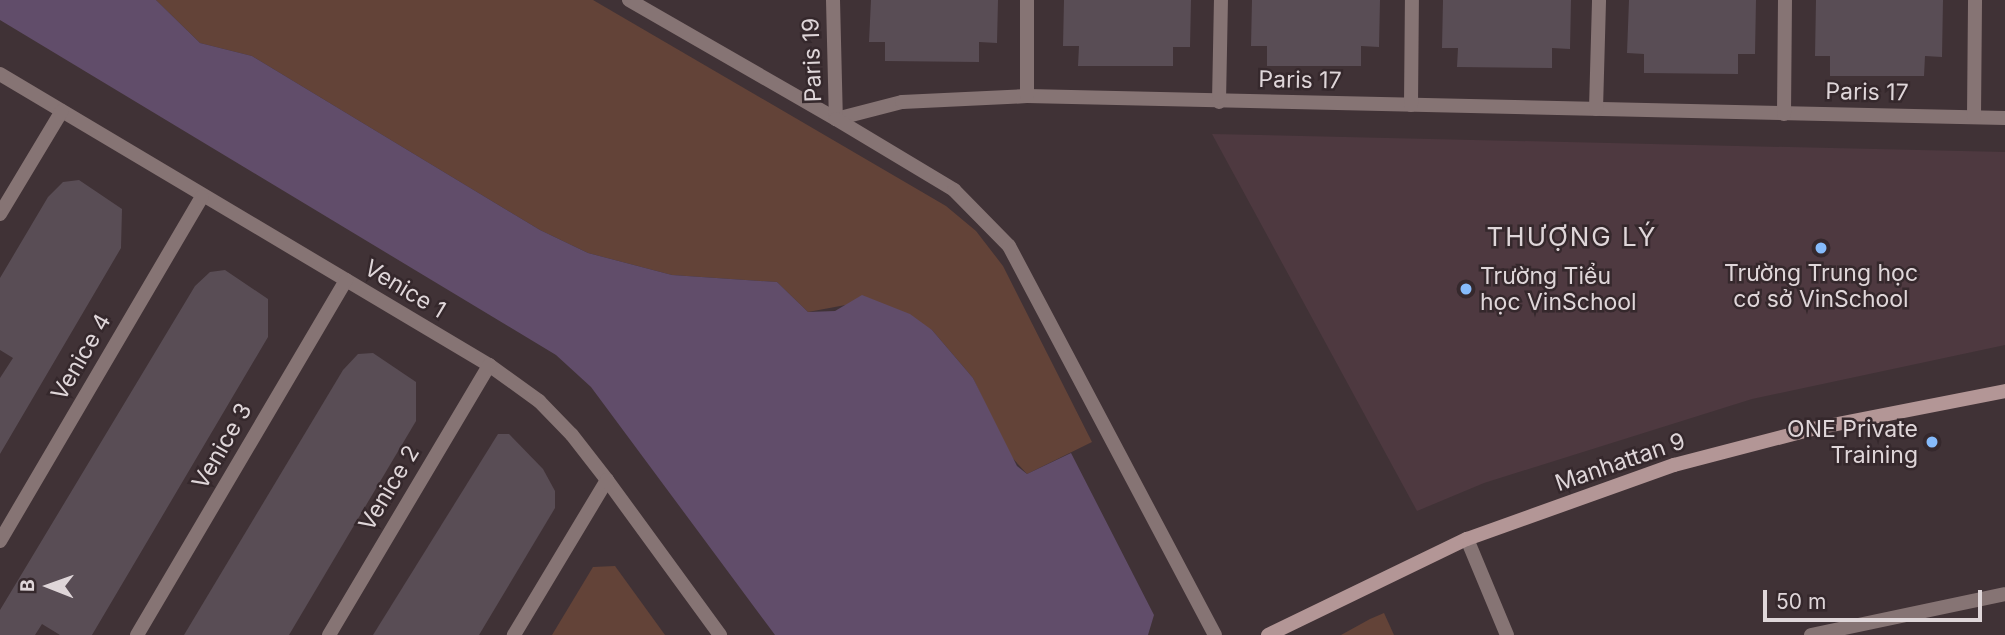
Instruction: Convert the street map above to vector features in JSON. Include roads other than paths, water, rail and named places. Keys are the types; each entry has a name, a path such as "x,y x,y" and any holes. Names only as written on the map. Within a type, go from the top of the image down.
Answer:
{"main road":[{"name":"Manhattan 9","path":"1268,635 1466,539 1674,466 1812,429 2005,391"}],"street":[{"path":"629,0 650,7 954,190 1009,246 1215,635"},
{"name":"Paris 19","path":"833,0 836,119"},
{"path":"1027,0 1027,96"},
{"path":"1219,102 1221,0"},
{"path":"1411,105 1412,0"},
{"path":"1596,109 1599,0"},
{"path":"1784,114 1786,0"},
{"path":"1974,117 1975,0"},
{"name":"Venice 1","path":"0,74 202,197 489,365 539,401 607,480 720,635"},
{"name":"Paris 17","path":"836,119 902,102 1027,96 2005,118"},
{"path":"0,214 62,111"},
{"name":"Venice 4","path":"0,541 202,197"},
{"name":"Venice 3","path":"137,635 346,280"},
{"name":"Venice 2","path":"329,635 489,365"},
{"path":"514,635 607,480"},
{"path":"1466,539 1507,635"},
{"path":"1811,635 2005,594"}],"place":[{"name":"Trường Trung học cơ sở VinSchool","path":"1821,248"},
{"name":"Trường Tiểu học VinSchool","path":"1466,289"},
{"name":"ONE Private Training","path":"1932,442"}],"district":[{"name":"THƯỢNG LÝ","path":"1572,237"}]}
